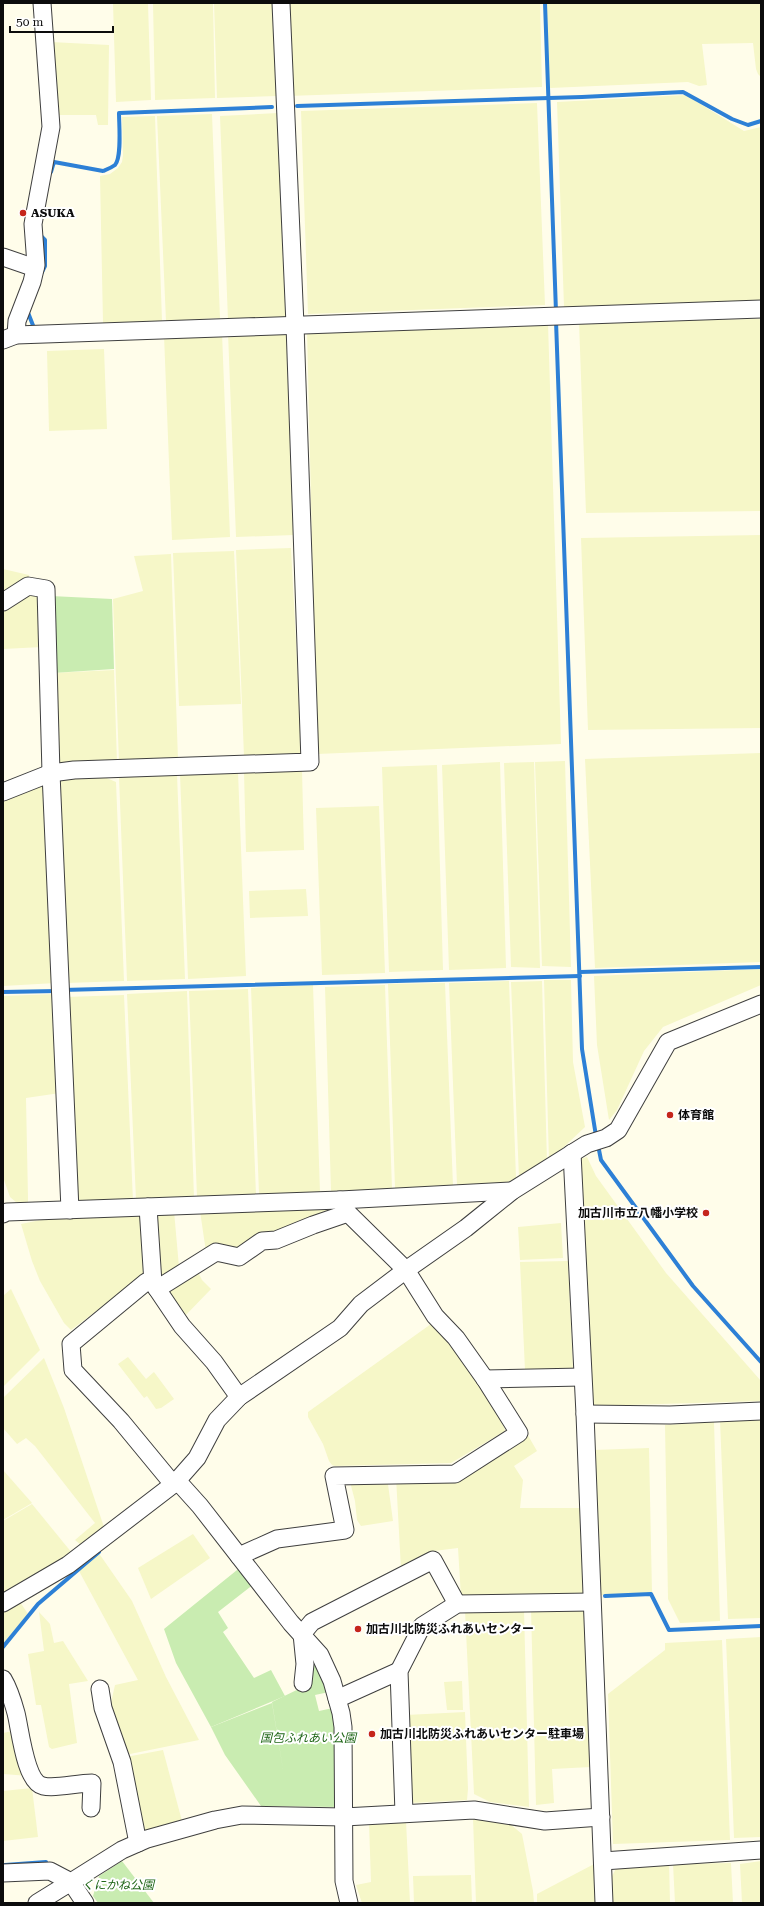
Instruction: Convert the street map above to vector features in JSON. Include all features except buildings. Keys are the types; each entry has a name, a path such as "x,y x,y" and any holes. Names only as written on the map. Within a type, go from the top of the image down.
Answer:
{"street":[{"path":"42,3 51,127 33,224 36,252 35,268 10,337 295,325 761,309"},
{"path":"3,792 51,773 74,770 310,762 295,325 281,3"},
{"path":"3,256 35,268"},
{"path":"3,602 28,586 46,589 51,773 70,1210"},
{"path":"3,1603 68,1565 175,1483 198,1458 217,1420 239,1398 340,1328 361,1304 466,1228 512,1191 572,1153 588,1144 606,1138 618,1130 668,1042 761,1004"},
{"path":"572,1153 585,1414 591,1602 604,1903"},
{"path":"3,1214 7,1212 148,1207 344,1207 512,1191"},
{"path":"148,1207 155,1286 182,1326 214,1362 239,1398"},
{"path":"239,1556 277,1539 345,1530 334,1476 455,1474 519,1433 485,1379 456,1338 435,1316 406,1270 344,1207"},
{"path":"155,1286 216,1252 239,1258 262,1241 276,1240 313,1225 344,1207"},
{"path":"155,1286 146,1282 71,1344 73,1370 122,1421 168,1478 182,1486 200,1506 291,1623 320,1656 326,1666 337,1699 343,1727 344,1881 348,1903"},
{"path":"485,1379 582,1377"},
{"path":"585,1414 670,1414 761,1411"},
{"path":"304,1683 305,1664 302,1634 312,1622 433,1560 457,1604"},
{"path":"404,1813 399,1671 422,1626 457,1604 591,1602"},
{"path":"337,1699 399,1671"},
{"path":"3,1679 16,1712 28,1768 36,1782 41,1786 92,1783 92,1808"},
{"path":"100,1689 102,1708 122,1762 138,1842"},
{"path":"37,1903 122,1850 138,1842 215,1820 242,1815 344,1817 474,1810 545,1821 601,1817"},
{"path":"603,1860 761,1850"},
{"path":"3,1873 50,1871 71,1882 85,1903"}],"green space":[{"path":"113,3 148,3 151,100 116,102"},
{"path":"153,3 213,3 215,98 155,100"},
{"path":"214,3 274,3 277,96 217,98"},
{"path":"284,3 540,3 542,87 288,96"},
{"path":"546,3 761,3 761,77 756,69 753,43 702,44 707,85 699,86 688,82 550,88"},
{"path":"51,42 109,45 108,125 98,125 96,115 54,115"},
{"path":"686,95 744,131 761,127 761,301 564,307 557,102"},
{"path":"537,103 545,305 308,314 301,111"},
{"path":"278,113 286,317 228,320 220,116"},
{"path":"212,114 220,318 166,321 157,116"},
{"path":"155,116 162,321 103,323 100,176 110,174 118,168 122,162 122,117"},
{"path":"761,319 761,511 586,513 579,322"},
{"path":"548,323 561,744 317,754 307,330"},
{"path":"286,330 294,535 236,537 228,333"},
{"path":"222,333 230,537 172,540 164,335"},
{"path":"104,349 107,429 49,431 47,351"},
{"path":"761,535 761,728 588,730 581,538"},
{"path":"291,548 302,755 244,757 236,550"},
{"path":"234,551 241,704 179,706 173,553"},
{"path":"171,554 178,760 119,762 113,599 143,591 134,556"},
{"path":"3,569 29,575 29,580 3,594"},
{"path":"27,596 41,596 42,647 3,649 3,612 8,607"},
{"path":"51,596 112,599 114,669 53,673"},
{"path":"114,670 117,763 55,765 53,673"},
{"path":"761,753 761,962 595,968 585,759"},
{"path":"565,761 571,967 542,966 535,762"},
{"path":"500,762 506,968 449,970 442,765"},
{"path":"534,762 540,968 511,967 504,763"},
{"path":"437,765 443,970 389,972 382,767"},
{"path":"302,770 304,850 246,852 244,772"},
{"path":"238,772 246,976 188,979 180,774"},
{"path":"177,774 185,979 127,981 119,777"},
{"path":"102,776 116,782 124,981 66,983 59,784 62,779"},
{"path":"45,782 56,983 3,986 3,798"},
{"path":"379,806 385,973 322,975 316,808"},
{"path":"306,889 308,916 250,918 249,891"},
{"path":"761,969 761,985 663,1027 644,1051 617,1110 609,1120 597,1045 594,976"},
{"path":"544,980 571,980 573,1062 585,1127 549,1161"},
{"path":"509,981 516,1178 506,1183 457,1185 449,983"},
{"path":"542,981 547,1162 519,1178 511,982"},
{"path":"445,983 453,1186 395,1188 388,984"},
{"path":"313,985 320,1192 259,1194 251,988"},
{"path":"385,985 392,1189 331,1191 325,987"},
{"path":"248,989 256,1195 197,1197 189,991"},
{"path":"187,991 194,1198 136,1200 127,994"},
{"path":"56,994 60,1093 26,1098 28,1202 16,1202 10,1197 3,1177 3,996"},
{"path":"124,995 133,1201 75,1203 66,997"},
{"path":"587,1157 596,1176 666,1273 761,1381 761,1401 593,1406 580,1159"},
{"path":"231,1207 340,1209 235,1250 217,1243 206,1252 200,1211 214,1211 215,1213 215,1211"},
{"path":"174,1211 179,1267 160,1280 151,1216"},
{"path":"141,1216 144,1275 71,1330 64,1323 40,1281 32,1261 21,1224 51,1218"},
{"path":"561,1223 563,1258 520,1260 518,1227"},
{"path":"568,1261 573,1369 525,1370 520,1262"},
{"path":"197,1270 202,1280 211,1289 182,1319 167,1295 168,1288"},
{"path":"11,1289 40,1350 3,1387 3,1296"},
{"path":"431,1324 464,1360 505,1431 451,1463 332,1465 323,1444 308,1417 308,1412"},
{"path":"128,1357 146,1379 154,1372 174,1399 161,1408 156,1409 147,1396 144,1398 118,1364"},
{"path":"44,1358 64,1408 105,1530 81,1545 75,1540 95,1523 35,1446 26,1438 17,1444 3,1428 3,1398"},
{"path":"761,1418 761,1618 728,1619 720,1420"},
{"path":"714,1422 720,1621 680,1623 668,1599 665,1425"},
{"path":"526,1432 537,1451 514,1466 523,1480 520,1508 582,1508 584,1594 461,1597 458,1548 434,1551 401,1569 396,1477 453,1475"},
{"path":"649,1448 652,1593 600,1595 594,1450"},
{"path":"3,1470 32,1503 3,1520"},
{"path":"387,1477 393,1521 361,1526 357,1520 355,1501 349,1478"},
{"path":"32,1504 72,1553 3,1597 3,1521"},
{"path":"193,1534 210,1558 151,1599 138,1568"},
{"path":"98,1552 132,1601 166,1677 199,1740 125,1755 110,1707 115,1685 138,1680 79,1571"},
{"path":"242,1566 254,1584 218,1612 228,1628 223,1632 254,1678 271,1670 285,1696 211,1727 176,1663 164,1629"},
{"path":"18,1599 28,1614 3,1644 3,1607"},
{"path":"586,1607 591,1767 552,1769 554,1803 536,1805 531,1609"},
{"path":"524,1610 529,1807 490,1802 474,1794 465,1611"},
{"path":"39,1612 50,1624 54,1643 63,1641 88,1681 69,1684 77,1743 52,1749 49,1747 41,1705 36,1705 28,1654 44,1651"},
{"path":"761,1637 761,1837 734,1838 726,1639"},
{"path":"722,1640 730,1840 613,1844 608,1694 665,1650 665,1643"},
{"name":"国包ふれあい公園","path":"310,1652 329,1692 315,1695 319,1711 333,1708 339,1807 261,1806 225,1755 211,1727 272,1703 284,1775 272,1702 307,1685"},
{"path":"462,1681 463,1710 447,1710 444,1682"},
{"path":"465,1712 468,1789 467,1800 410,1803 406,1715"},
{"path":"17,1730 29,1776 3,1774 3,1733"},
{"path":"163,1750 182,1821 147,1831 143,1828 126,1757"},
{"path":"32,1788 38,1837 3,1841 3,1791"},
{"path":"473,1818 510,1824 522,1834 534,1903 476,1903"},
{"path":"406,1821 410,1903 362,1903 356,1885 371,1882 369,1823"},
{"name":"くにかね公園","path":"122,1861 154,1903 98,1903 93,1896 99,1876"},
{"path":"669,1861 670,1903 612,1903 611,1878 619,1863"},
{"path":"761,1861 761,1903 742,1903 740,1864"},
{"path":"596,1863 598,1903 537,1903 537,1894"},
{"path":"731,1863 733,1903 675,1903 673,1864"},
{"path":"471,1875 472,1903 414,1903 413,1876"}],"waterway":[{"path":"545,3 556,312"},
{"path":"297,106 582,97 683,92 732,119 748,125 761,121"},
{"path":"51,172 54,162 103,171 115,165 119,155 119,113 272,107"},
{"path":"40,235 45,240 45,266 42,272"},
{"path":"27,310 34,328"},
{"path":"556,321 582,1049 596,1136"},
{"path":"580,972 761,967"},
{"path":"63,990 580,976"},
{"path":"3,992 57,991"},
{"path":"598,1145 601,1160 693,1286 761,1362"},
{"path":"3,1647 38,1604 99,1552"},
{"path":"605,1596 651,1594 669,1630 761,1626"},
{"path":"5,1865 46,1862"}],"place":[{"name":"ASUKA","path":"23,213"},
{"name":"体育館","path":"670,1115"},
{"name":"加古川市立八幡小学校","path":"706,1213"},
{"name":"加古川北防災ふれあいセンター","path":"358,1629"},
{"name":"加古川北防災ふれあいセンター駐車場","path":"372,1734"}]}
